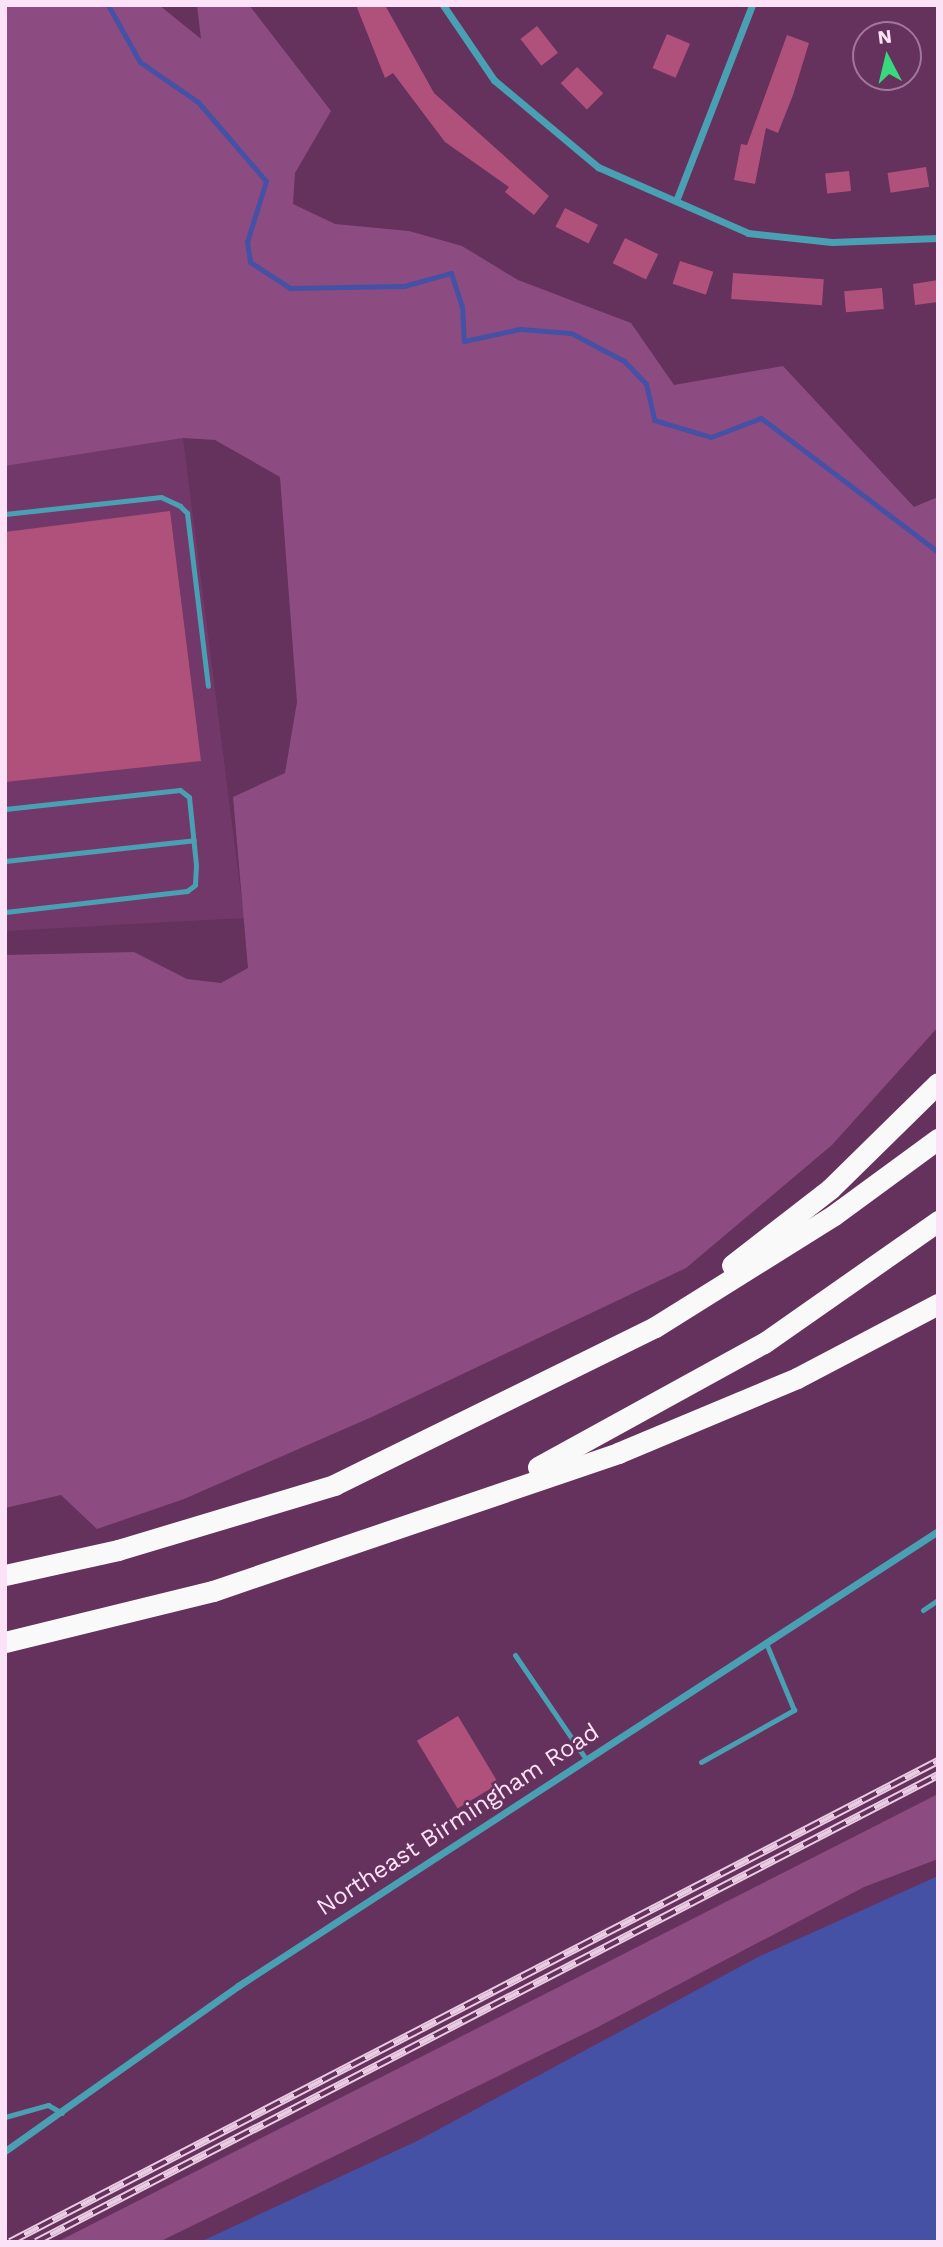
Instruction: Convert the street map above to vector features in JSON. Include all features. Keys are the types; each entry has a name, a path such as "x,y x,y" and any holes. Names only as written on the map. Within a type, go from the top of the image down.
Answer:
{"highway":[{"path":"655,1327 830,1189 938,1083"},
{"path":"5,1575 118,1550 334,1485 655,1327 834,1215 938,1139"},
{"path":"487,1494 764,1343 938,1221"},
{"path":"5,1642 213,1591 724,1411 938,1304"}],"street":[{"path":"443,5 494,80 552,134 598,167 748,233 790,239 938,238"},
{"path":"676,201 752,5"},
{"name":"Northeast Birmingham Road","path":"5,2151 238,1986 938,1531"}],"lane":[{"path":"5,514 161,497 180,506 187,513 208,686"},
{"path":"5,809 180,790 189,797 195,885 187,891 5,912"},
{"path":"5,861 194,840"},
{"path":"923,1610 938,1600"},
{"path":"701,1762 794,1710 766,1643"},
{"path":"515,1655 586,1759"},
{"path":"5,2117 48,2105 62,2113"}],"shaded area":[{"path":"5,5 159,5 201,39 197,5 249,5 331,111 295,173 293,204 335,224 409,231 462,246 518,280 631,323 674,385 783,366 914,507 938,497 938,1027 832,1145 686,1268 374,1416 184,1499 97,1529 61,1495 5,1508 5,955 134,952 187,979 221,983 248,968 233,797 285,773 297,702 280,477 215,440 183,438 5,466"},
{"path":"183,438 244,918 5,931 5,466"},
{"path":"938,1794 938,1859 864,1887 594,2029 159,2242 57,2242"}],"water":[{"path":"938,1876 938,2242 200,2242 417,2141 758,1957"}],"building":[{"path":"356,5 385,5 434,93 549,196 534,215 505,192 509,187 445,142 393,73 385,78"},
{"path":"537,26 558,53 541,66 520,39"},
{"path":"667,34 690,44 676,78 653,68"},
{"path":"787,35 809,43 793,95 778,133 766,128 755,184 734,180 741,144 747,145"},
{"path":"577,67 603,93 587,109 561,83"},
{"path":"926,167 929,187 891,193 887,173"},
{"path":"849,171 851,191 827,193 825,174"},
{"path":"565,208 598,225 588,244 555,227"},
{"path":"625,238 658,254 646,279 613,263"},
{"path":"680,261 713,272 706,295 673,284"},
{"path":"733,273 824,279 822,305 731,299"},
{"path":"938,280 938,302 915,305 913,284"},
{"path":"882,288 884,309 846,312 844,291"},
{"path":"170,511 201,761 5,782 5,532"},
{"path":"458,1716 499,1784 458,1808 417,1741"}],"waterway":[{"path":"108,5 140,62 198,102 266,181 247,242 250,262 290,288 404,286 451,273 462,306 464,341 520,329 571,333 624,361 646,384 654,420 711,437 761,418 938,552"}],"railway":[{"path":"10,2242 938,1761"},
{"path":"36,2242 938,1775"}]}
